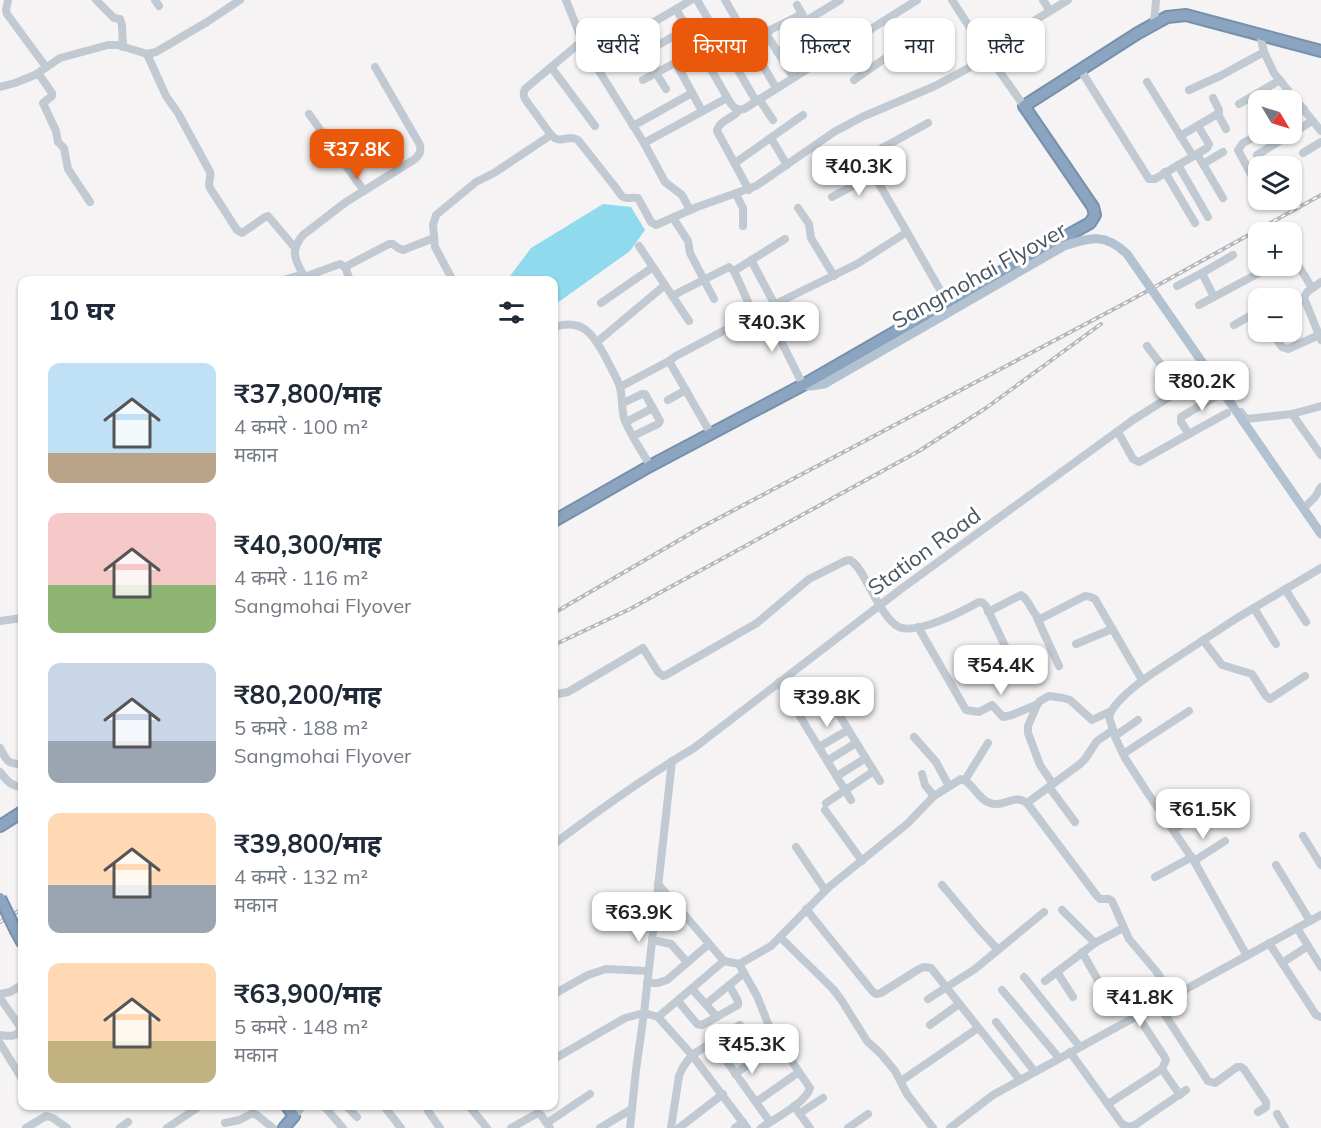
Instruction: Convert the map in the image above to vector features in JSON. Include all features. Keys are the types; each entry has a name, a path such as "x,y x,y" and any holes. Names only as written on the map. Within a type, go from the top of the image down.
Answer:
{"highway":[{"path":"558,519 650,466 803,385 1090,223 1095,215 1093,207 1024,106 1154,23 1167,17 1186,15 1321,51"},
{"path":"0,826 18,815"},
{"path":"0,898 18,935"},
{"path":"284,1128 294,1116 290,1110"}],"main road":[{"name":"Sangmohai Flyover","path":"803,385 824,384 1064,246 1095,238 1118,247 1127,255 1245,420 1321,533"},
{"path":"1245,420 1317,519 1321,533"}],"street":[{"path":"8,0 3,13 46,67"},
{"path":"96,0 114,18 120,19 123,47"},
{"path":"0,87 24,80 64,56 108,45 147,54 156,52 240,0"},
{"path":"567,0 576,25"},
{"path":"660,18 691,0"},
{"path":"697,0 708,18"},
{"path":"725,0 736,18"},
{"path":"797,5 804,18 840,0"},
{"path":"872,28 917,0"},
{"path":"952,0 967,23"},
{"path":"1043,0 1050,11"},
{"path":"1040,18 1068,0"},
{"path":"1154,23 1156,0"},
{"path":"676,9 681,18"},
{"path":"1260,35 1270,67 1321,131"},
{"path":"768,39 793,77"},
{"path":"576,46 525,89 523,96 555,139 572,137 578,140 621,196 629,200 638,198 653,224 658,225 690,210 749,190 849,123 935,86 967,66"},
{"path":"1189,90 1264,52"},
{"path":"147,54 165,93 178,112 210,172 208,184 210,188 237,230 243,233 268,216 295,248"},
{"path":"643,80 672,65"},
{"path":"551,67 595,126"},
{"path":"304,276 294,255 297,242 303,235 333,211 420,154 420,145 375,68"},
{"path":"1080,69 1152,180 1207,148 1209,144 1198,126"},
{"path":"600,72 645,143 665,182 682,195 690,210"},
{"path":"681,72 702,111"},
{"path":"713,72 727,98 739,110"},
{"path":"740,72 773,120"},
{"path":"767,72 776,88"},
{"path":"749,190 717,131 717,127 739,110 801,72"},
{"path":"854,80 865,72"},
{"path":"1000,72 1024,106"},
{"path":"38,73 52,93 52,96 43,103 56,131 58,142 64,148 68,169 90,202"},
{"path":"656,73 666,89"},
{"path":"1239,104 1280,80"},
{"path":"1147,82 1180,135 1203,164 1224,198"},
{"path":"633,126 693,93"},
{"path":"645,143 727,98"},
{"path":"1213,98 1226,129"},
{"path":"309,114 364,191"},
{"path":"1180,135 1218,114"},
{"path":"735,164 803,115"},
{"path":"1257,155 1312,121"},
{"path":"826,177 928,123"},
{"path":"450,276 436,252 433,225 436,215 476,183 495,173 551,135"},
{"path":"771,138 787,165"},
{"path":"1248,140 1243,143 1239,150 1248,168"},
{"path":"1303,153 1321,142"},
{"path":"1203,164 1223,152"},
{"path":"864,158 947,302"},
{"path":"1178,165 1208,217"},
{"path":"1165,172 1195,223"},
{"path":"832,197 874,175"},
{"path":"736,194 743,208 743,226"},
{"path":"798,208 834,276"},
{"path":"673,218 688,241 690,253 714,299"},
{"path":"620,387 765,309 857,264 907,232"},
{"path":"345,267 389,244 403,250 434,238"},
{"path":"734,271 785,239"},
{"path":"639,246 689,321"},
{"path":"1177,286 1233,255"},
{"path":"751,260 775,304"},
{"path":"307,276 340,264 345,267 348,276"},
{"path":"601,303 653,267"},
{"path":"672,296 729,267 734,271 754,315"},
{"path":"1302,272 1312,288"},
{"path":"1202,273 1214,297"},
{"path":"1199,305 1253,276"},
{"path":"1279,342 1282,347 1288,349 1320,338 1304,302 1305,295 1321,282"},
{"path":"597,342 665,285"},
{"path":"765,309 803,385"},
{"path":"1234,325 1248,317"},
{"path":"558,326 568,324 584,328 597,342 620,387 626,422 650,466"},
{"path":"1147,346 1180,390"},
{"path":"669,361 711,434"},
{"name":"Station Road","path":"558,841 672,760 694,748 879,605 1118,432 1201,376 1211,372 1245,420"},
{"path":"668,400 686,390"},
{"path":"1189,434 1181,422 1181,417 1225,391"},
{"path":"623,403 644,393 658,417 659,422 633,436"},
{"path":"1245,420 1292,414 1321,406"},
{"path":"626,422 653,408"},
{"path":"1118,432 1133,459 1139,462 1227,413"},
{"path":"1292,414 1321,455"},
{"path":"1306,504 1320,491"},
{"path":"558,694 568,692 643,648 658,672 663,676 666,675 765,618 809,579 850,560 857,566 879,605 895,624 906,629 953,616 979,602 983,603 1014,665"},
{"path":"1075,822 1040,765 1028,733 1028,726 1038,704 1049,696 1070,700 1092,720 1111,711 1142,680 1321,568"},
{"path":"1285,589 1306,622"},
{"path":"988,612 1021,595 1025,598 1059,666"},
{"path":"1037,618 1042,618 1089,596 1095,599 1142,680"},
{"path":"1254,608 1276,644"},
{"path":"0,621 18,619"},
{"path":"918,627 966,710 979,712 992,705 1003,717 1038,704"},
{"path":"1076,644 1112,629"},
{"path":"1203,640 1222,665 1252,675 1270,699 1305,676"},
{"path":"779,682 851,800"},
{"path":"832,705 880,781"},
{"path":"1111,711 1109,717 1123,754 1193,859 1247,956"},
{"path":"1123,754 1189,711"},
{"path":"1027,803 1084,760 1097,741 1138,720"},
{"path":"819,747 848,730"},
{"path":"914,737 936,762 949,786"},
{"path":"827,761 856,743"},
{"path":"965,780 988,743"},
{"path":"0,748 7,762 18,764"},
{"path":"837,776 866,758"},
{"path":"630,1128 672,760"},
{"path":"862,861 825,806 874,771"},
{"path":"0,772 10,783 18,786"},
{"path":"922,774 925,785 934,796"},
{"path":"658,884 724,961 739,964 764,951 825,890 907,824 934,796 961,779 965,780"},
{"path":"965,780 978,796 988,803 1001,804 1016,799 1027,803 1097,896 1100,899 1112,901 1133,945 1151,965 1173,996"},
{"path":"1174,830 1222,795"},
{"path":"1303,836 1321,865"},
{"path":"1155,876 1225,841"},
{"path":"796,847 825,890"},
{"path":"1276,865 1310,921"},
{"path":"942,885 998,950"},
{"path":"806,909 876,994 924,967 931,968 1020,1080"},
{"path":"1062,910 1095,943"},
{"path":"928,999 975,969 1044,912"},
{"path":"954,1127 993,1095 1321,915"},
{"path":"1045,981 1095,943 1123,928"},
{"path":"1297,928 1321,967"},
{"path":"780,937 833,989 870,1045 881,1054 933,1128"},
{"path":"652,940 670,944 687,962"},
{"path":"647,983 662,982 709,944"},
{"path":"1269,944 1316,1014 1321,1017"},
{"path":"1282,963 1308,946"},
{"path":"1082,952 1098,982"},
{"path":"658,1017 724,961"},
{"path":"739,964 757,996 771,1031 809,1085 810,1091 794,1106 760,1128"},
{"path":"558,992 588,975 606,969 648,971"},
{"path":"1057,972 1073,997"},
{"path":"706,1004 744,973"},
{"path":"1024,976 1080,1047"},
{"path":"678,1001 700,1025 706,1024 738,1005 729,985"},
{"path":"18,987 0,996 18,1023"},
{"path":"692,989 717,1017"},
{"path":"1002,990 1059,1058"},
{"path":"930,1025 959,1004"},
{"path":"1158,1004 1208,1081 1215,1083 1237,1067 1244,1069 1266,1102 1266,1107 1258,1112"},
{"path":"558,1057 633,1015 644,1013 658,1017 692,1055 745,1125 735,1128"},
{"path":"1108,1104 1162,1069 1166,1060 1137,1015"},
{"path":"996,1022 1035,1072"},
{"path":"671,1128 680,1073 692,1055 740,1026"},
{"path":"901,1081 978,1028"},
{"path":"0,1035 12,1036 18,1033"},
{"path":"713,1042 770,1122"},
{"path":"735,1074 778,1042"},
{"path":"0,1043 18,1072"},
{"path":"1070,1052 1122,1124 1130,1127 1183,1092 1162,1069"},
{"path":"756,1102 799,1072"},
{"path":"511,1128 538,1113 549,1126 590,1094"},
{"path":"679,1128 723,1095"},
{"path":"800,1113 823,1098"},
{"path":"794,1106 810,1128"},
{"path":"600,1128 632,1109"},
{"path":"167,1128 194,1110"},
{"path":"294,1116 299,1110"},
{"path":"327,1110 343,1128"},
{"path":"350,1110 357,1117"},
{"path":"387,1110 401,1128"},
{"path":"472,1110 487,1128"},
{"path":"428,1111 440,1128"},
{"path":"225,1123 239,1120 252,1113 273,1128"},
{"path":"848,1128 868,1114"},
{"path":"1277,1114 1285,1128"},
{"path":"26,1128 46,1116 67,1128"},
{"path":"120,1128 128,1122"}],"water":[{"path":"603,204 631,207 645,230 630,251 558,302 558,276 510,276 531,248"}],"railway":[{"path":"558,611 700,528 1131,300 1321,195"},
{"path":"558,643 630,609 919,451 986,408 1101,324"},
{"path":"0,922 18,911"}]}
